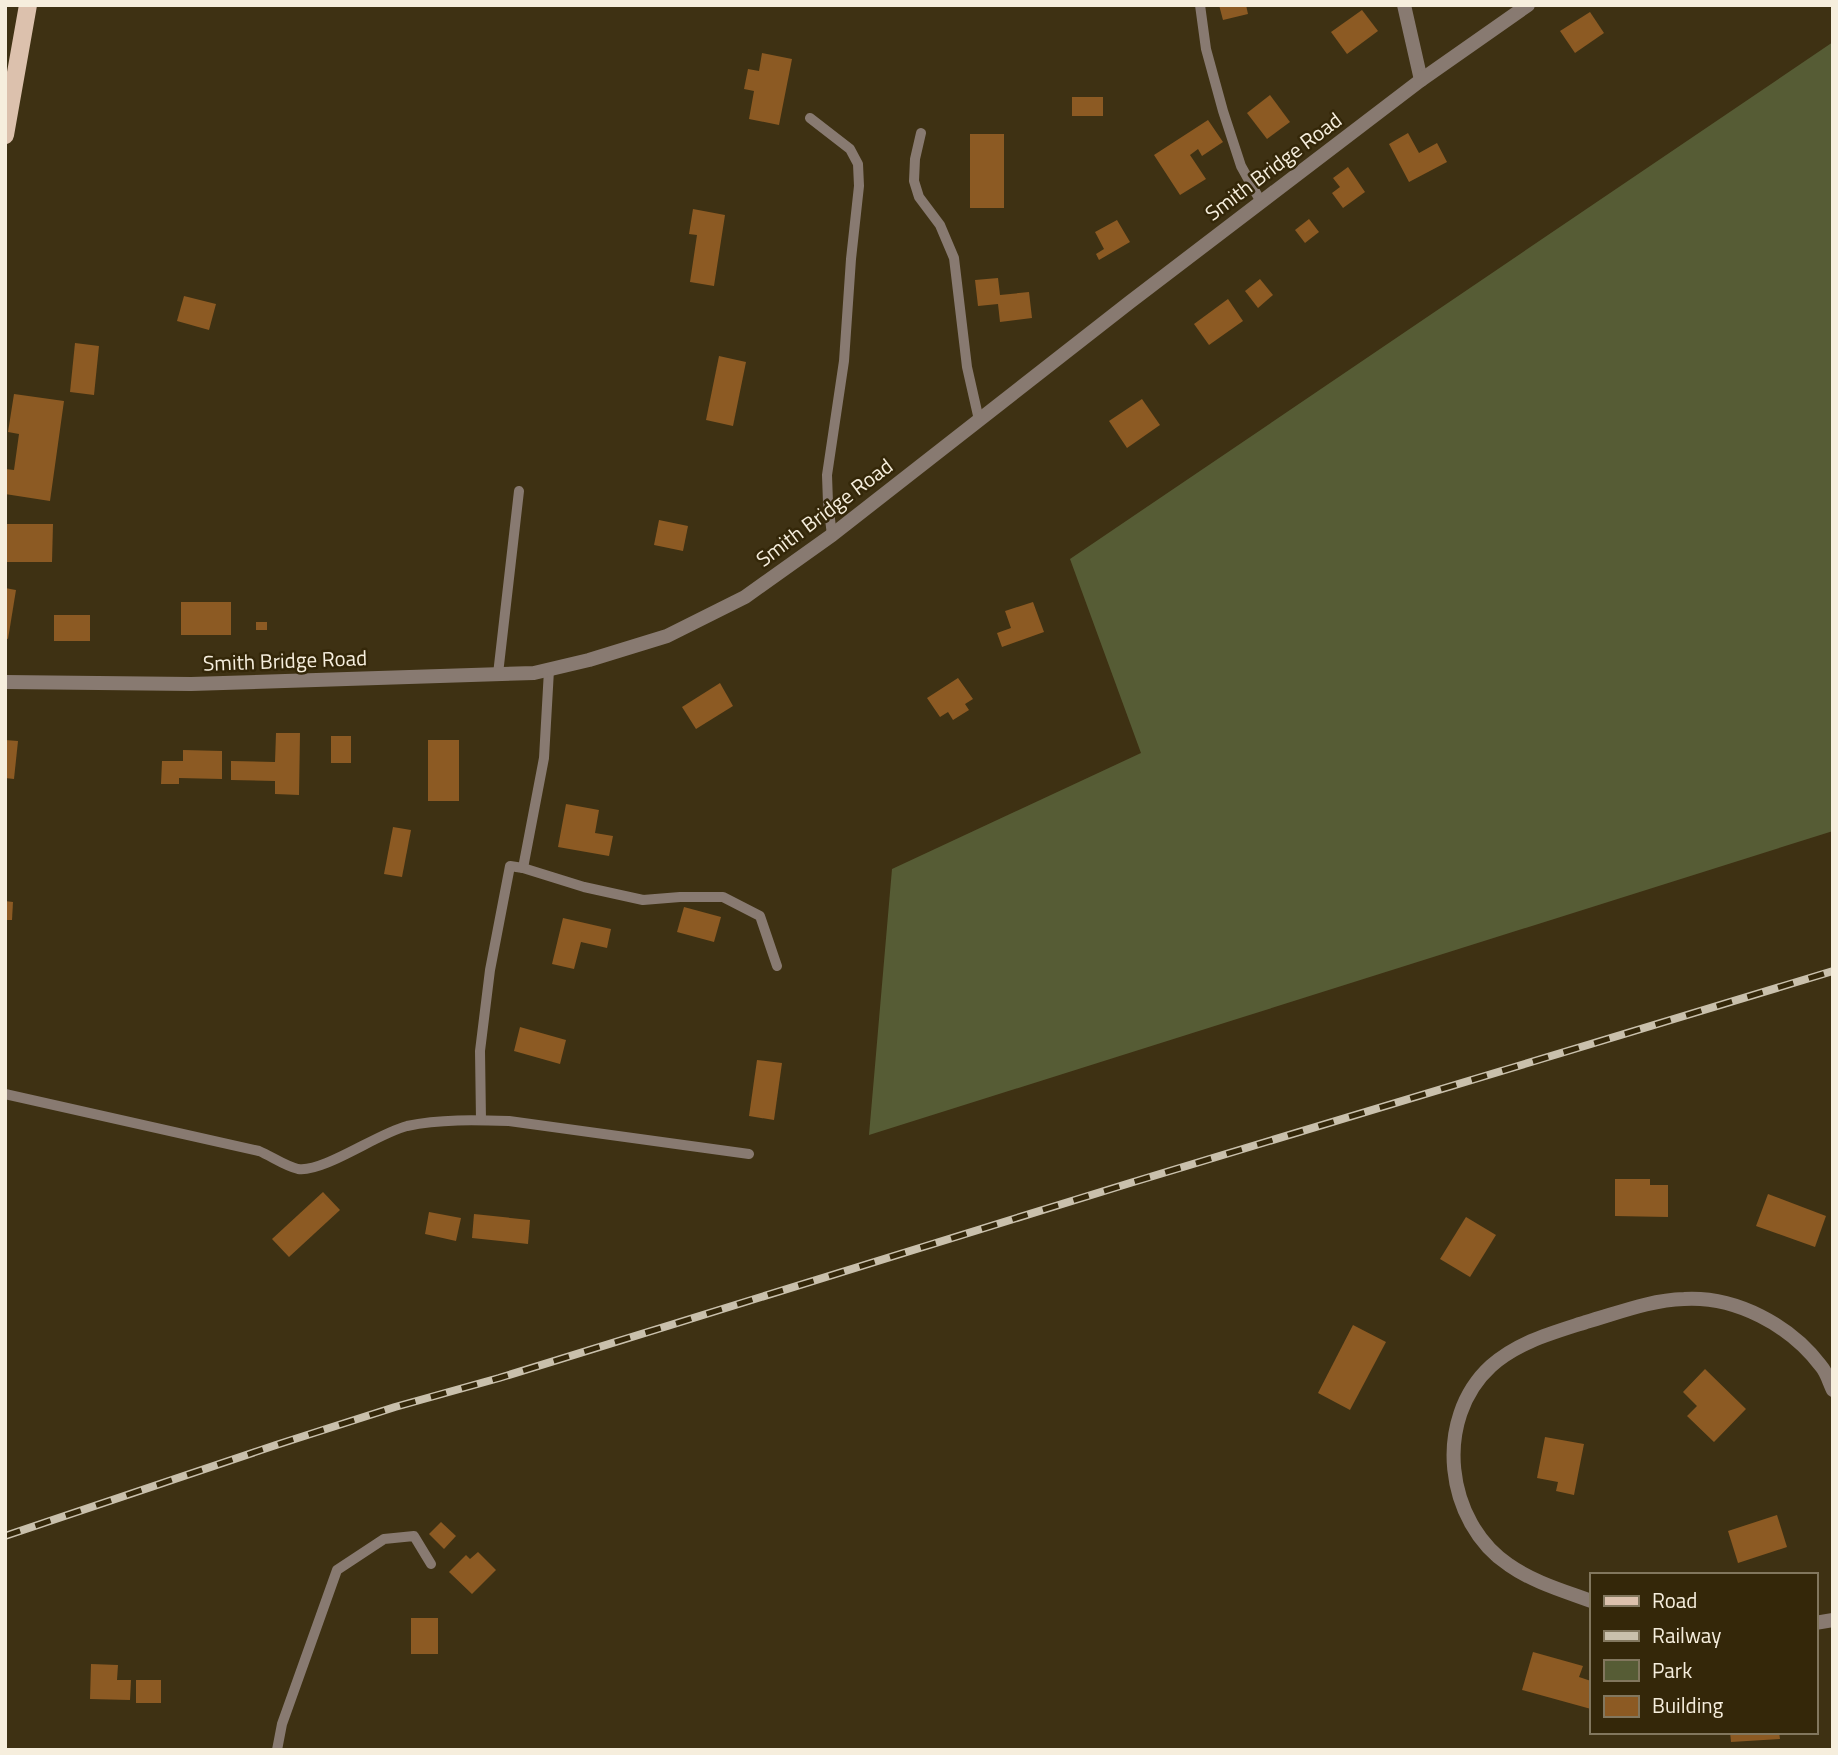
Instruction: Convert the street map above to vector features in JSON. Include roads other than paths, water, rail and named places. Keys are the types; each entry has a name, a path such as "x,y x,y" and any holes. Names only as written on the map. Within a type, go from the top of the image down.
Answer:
{"main road":[{"path":"5,135 28,5"}],"street":[{"path":"1404,5 1421,80"},
{"name":"Smith Bridge Road","path":"5,682 191,684 534,673 589,660 667,636 745,597 832,535 1421,80 1528,5"},
{"path":"1590,1601 1537,1580 1508,1565 1471,1526 1462,1505 1455,1476 1453,1448 1460,1415 1471,1390 1489,1368 1512,1349 1547,1335 1651,1303 1686,1298 1716,1301 1750,1311 1782,1327 1823,1368 1833,1390"}],"lane":[{"path":"1200,5 1206,49 1230,133 1241,166 1261,202"},
{"path":"810,118 850,149 858,164 859,187 844,361 827,475 832,535"},
{"path":"921,132 915,159 914,181 919,197 940,225 954,258 967,367 979,420"},
{"path":"498,674 519,491"},
{"path":"523,867 544,758 549,670"},
{"path":"481,1120 480,1051 490,970 510,866 523,867 583,887 643,900 723,897 760,916 777,966"},
{"path":"5,1094 259,1151 296,1168 325,1163 376,1137 408,1126 481,1120 509,1121 749,1154"},
{"path":"277,1750 282,1724 337,1570 384,1539 414,1536 431,1563"}],"railway":[{"path":"5,1536 395,1407 499,1378 1130,1183 1833,971"}]}
